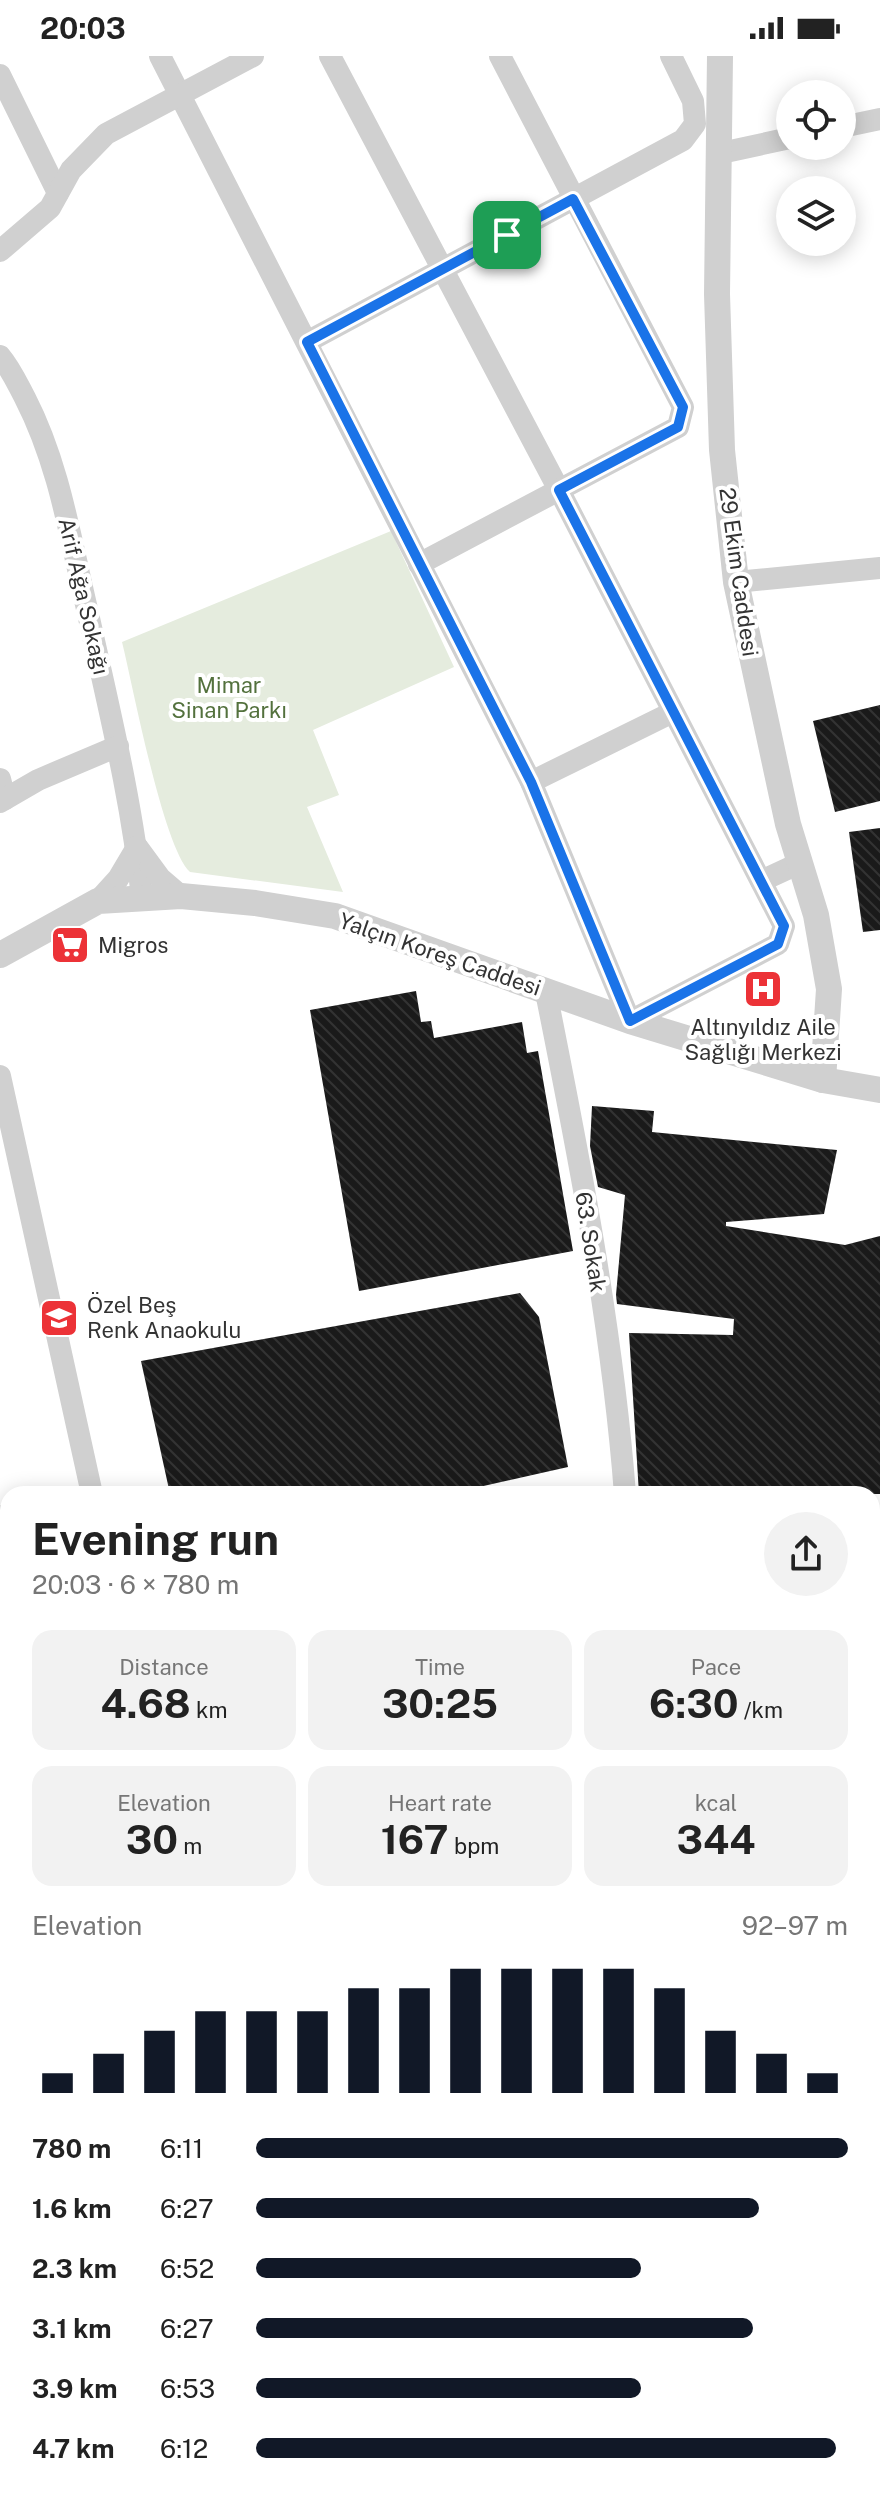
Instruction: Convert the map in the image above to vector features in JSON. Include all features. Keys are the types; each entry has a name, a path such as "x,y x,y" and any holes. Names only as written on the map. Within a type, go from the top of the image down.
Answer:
{"street":[{"path":"160,56 531,782 630,1021 778,944 784,926 330,56"},
{"path":"0,251 50,208 71,170 106,134 253,56"},
{"path":"419,564 678,427 683,407 500,56"},
{"path":"307,342 683,140 695,124 693,101 671,56"},
{"name":"29 Ekim Caddesi","path":"720,56 717,294 722,435 736,582 788,824 816,915 829,989 823,1080"},
{"path":"0,75 58,193"},
{"path":"856,124 880,119"},
{"path":"721,153 776,141"},
{"name":"Arif Ağa Sokağı","path":"0,356 36,420 60,489 118,746 137,847 142,898"},
{"path":"736,582 880,568"},
{"path":"531,782 673,712"},
{"path":"2,794 118,746"},
{"path":"98,901 118,879 137,847 160,878 181,896"},
{"path":"761,881 800,863"},
{"name":"Yalçın Koreş Caddesi","path":"0,955 98,901 181,896 255,903 335,916 630,1021 823,1080 880,1090"},
{"name":"63. Sokak","path":"546,992 573,1129 606,1335 624,1486"},
{"path":"0,1076 90,1486"}],"green space":[{"name":"Mimar Sinan Parkı","path":"391,531 454,667 313,730 339,795 307,807 343,892 190,872 180,857 160,800 122,642"}],"building":[{"path":"880,705 880,801 835,812 813,721"},
{"path":"880,828 880,930 863,932 849,832"},
{"path":"416,991 421,1022 431,1021 434,1038 522,1022 527,1053 538,1051 573,1251 359,1291 310,1010"},
{"path":"592,1106 654,1111 652,1132 837,1150 824,1214 726,1222 726,1226 845,1245 880,1236 880,1486 639,1486 629,1333 733,1335 734,1319 617,1304 625,1195 598,1187 590,1146"},
{"path":"520,1293 539,1317 568,1467 484,1486 168,1486 141,1361"}],"place":[{"name":"Migros","path":"70,945"},
{"name":"Altınyıldız Aile Sağlığı Merkezi","path":"763,989"},
{"name":"Özel Beş Renk Anaokulu","path":"59,1318"}],"route":[{"path":"573,199 683,407 678,427 559,490 784,926 778,944 630,1021 531,782 307,342 507,235 573,199"}]}
